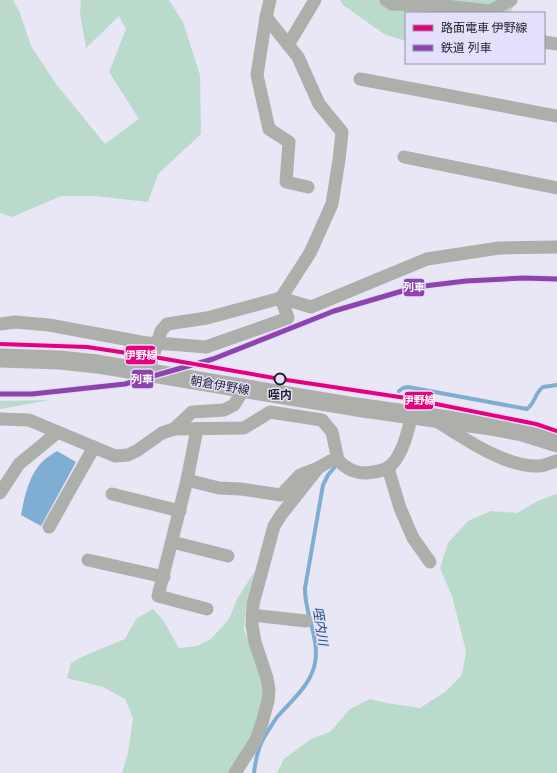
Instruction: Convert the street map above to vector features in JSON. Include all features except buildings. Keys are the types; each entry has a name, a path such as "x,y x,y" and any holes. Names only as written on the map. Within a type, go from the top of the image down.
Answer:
{"main road":[{"name":"朝倉伊野線","path":"0,358 60,360 148,372 356,407 491,426 522,432 557,443"}],"street":[{"path":"270,0 257,75 269,129 289,142 286,182 308,187"},
{"path":"288,45 315,0"},
{"path":"386,0 392,4 445,6 490,11 511,0"},
{"path":"266,17 298,57 319,104 342,132 332,204 310,253 281,298"},
{"path":"545,42 557,44"},
{"path":"360,79 557,116"},
{"path":"404,157 557,188"},
{"path":"148,372 161,331 167,324 207,318 281,298 311,307 427,259 499,248 557,247"},
{"path":"0,324 15,322 49,325 146,343 206,347 288,318 281,298"},
{"path":"174,429 192,412 224,410 234,405 244,389"},
{"path":"0,420 29,420 115,456 128,455 138,450 162,433 174,429 244,428 270,412 322,420 332,432 338,460 343,466 360,473 377,472 388,468 398,456 405,441 412,415"},
{"path":"431,417 480,449 504,459 525,465 540,466 557,461"},
{"path":"197,429 180,511 158,596 207,609"},
{"path":"0,493 19,464 58,432"},
{"path":"49,527 94,447"},
{"path":"187,480 220,488 241,489 281,495 300,475 318,468 330,461 338,460"},
{"path":"235,773 256,740 268,701 269,690 255,642 252,615 253,604 274,526 318,468"},
{"path":"388,468 400,508 413,538 430,562"},
{"path":"112,494 180,511"},
{"path":"172,542 228,556"},
{"path":"88,560 164,577"},
{"path":"252,615 306,621"}],"green space":[{"path":"0,0 13,0 20,13 31,46 56,84 105,144 139,119 109,72 126,29 119,16 86,48 80,13 81,0 169,0 183,22 200,75 201,134 158,174 148,202 95,196 61,196 12,217 0,213"},
{"path":"340,0 517,0 511,12 405,12 405,41 384,34 343,5"},
{"path":"50,400 0,409 0,401"},
{"path":"557,494 557,773 277,773 284,759 311,739 330,732 350,709 370,699 420,708 445,692 462,675 466,651 452,596 440,568 448,543 468,521 491,511 517,513 540,500"},
{"path":"255,571 246,604 244,630 256,655 266,699 258,726 230,773 122,773 128,753 133,718 125,699 103,687 67,678 71,663 86,655 125,639 136,619 153,609 163,620 179,648 197,646 211,639 229,619 237,599"}],"water":[{"path":"57,451 76,462 41,526 21,515 30,480 37,467 45,459"}],"waterway":[{"path":"399,391 408,387 527,409 543,387 557,385"},
{"name":"咥内川","path":"254,773 257,755 264,737 277,717 305,686 313,671 316,654 314,635 305,597 305,588 323,485 328,475 334,468"}],"tram line":[{"name":"伊野線","path":"0,344 87,347 154,357 280,379 406,398 536,424 557,431"}],"rail line":[{"name":"列車","path":"0,394 32,394 125,384 213,359 334,311 416,287 466,281 523,278 557,279"}],"place":[{"name":"咥内","path":"280,379"}]}
